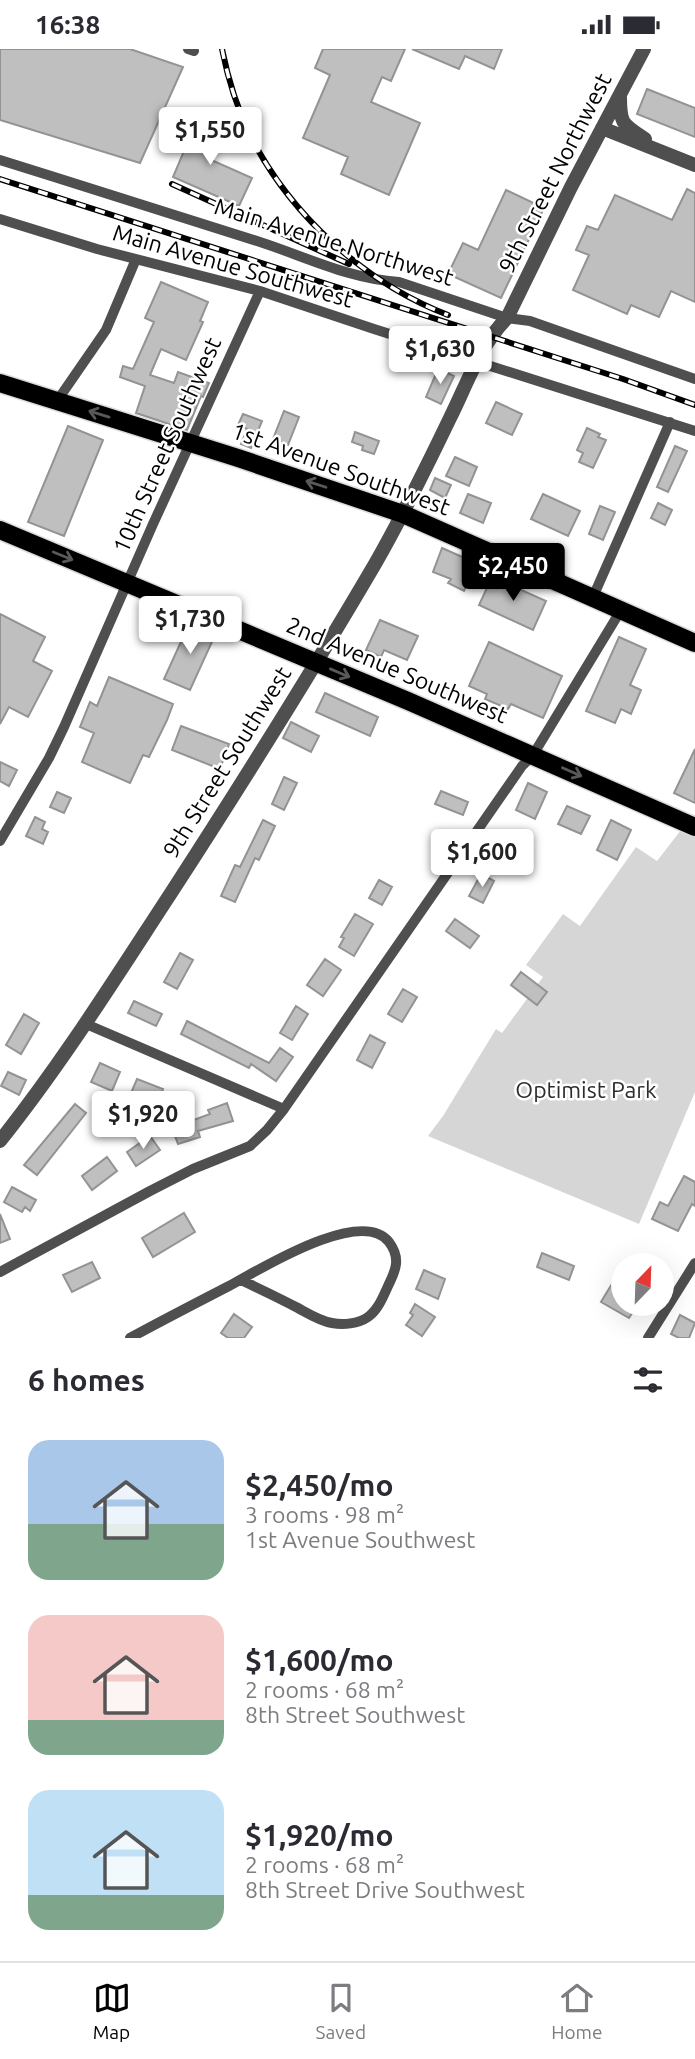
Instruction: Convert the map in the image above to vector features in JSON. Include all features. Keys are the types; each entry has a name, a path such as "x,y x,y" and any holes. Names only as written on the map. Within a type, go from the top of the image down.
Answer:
{"main road":[{"name":"1st Avenue Southwest","path":"0,383 403,513 695,643"},
{"name":"2nd Avenue Southwest","path":"0,530 316,662 695,827"}],"street":[{"name":"9th Street Northwest","path":"507,318 644,49"},
{"path":"620,94 620,110 624,124 669,155"},
{"path":"602,128 695,165"},
{"name":"Main Avenue Northwest","path":"0,160 326,266 380,281 399,282 507,318 530,321 695,379"},
{"name":"Main Avenue Southwest","path":"0,219 136,259 260,291 695,431"},
{"path":"57,401 106,330 136,259"},
{"name":"10th Street Southwest","path":"0,841 49,758 260,291"},
{"name":"9th Street Southwest","path":"0,1141 53,1073 86,1024 316,662 403,513 494,330 507,318"},
{"path":"593,597 670,422"},
{"path":"0,1272 193,1169 250,1146 267,1130 514,777 533,755 621,610"},
{"path":"86,1024 284,1109"},
{"path":"130,1338 275,1259 308,1245 357,1231 386,1238 396,1252 398,1262 377,1308 367,1318 355,1323 331,1323 323,1320 241,1279"},
{"path":"648,1338 689,1285 695,1263"}],"green space":[{"name":"Optimist Park","path":"681,830 695,836 695,1092 639,1224 428,1136 496,1029 502,1033 543,977 526,965 563,914 580,926 636,847 657,861"}],"building":[{"path":"0,49 130,49 183,67 140,163 0,120"},
{"path":"323,49 405,49 391,81 382,77 371,102 420,123 389,195 341,174 348,157 303,138 330,75 315,68"},
{"path":"412,49 502,49 494,69 465,56 459,69"},
{"path":"647,89 695,108 695,137 637,114"},
{"path":"198,118 222,129 209,159 252,178 239,206 173,177"},
{"path":"687,189 695,193 695,302 671,291 659,317 631,305 627,314 573,290 589,255 576,250 587,226 598,230 615,195 672,220"},
{"path":"506,190 544,208 501,298 448,274 463,243 478,250"},
{"path":"161,282 208,302 200,321 203,322 186,360 161,349 150,375 174,383 178,372 209,383 187,430 136,413 145,386 120,377 123,366 133,369 154,322 145,318"},
{"path":"438,369 454,376 441,404 426,397"},
{"path":"496,402 522,414 512,435 486,423"},
{"path":"284,411 299,417 288,445 273,439"},
{"path":"243,414 262,421 251,448 241,444 247,429 238,425"},
{"path":"68,426 103,440 64,536 28,522"},
{"path":"587,428 606,440 593,468 579,462 583,453 577,450"},
{"path":"355,432 379,441 374,454 362,450 363,446 352,442"},
{"path":"675,446 687,451 668,492 657,487"},
{"path":"455,457 477,467 469,486 446,476"},
{"path":"435,478 451,485 445,498 430,490"},
{"path":"468,494 491,503 483,523 460,513"},
{"path":"543,494 580,511 568,536 531,519"},
{"path":"658,503 672,510 665,525 651,518"},
{"path":"600,506 615,512 603,540 589,534"},
{"path":"442,548 476,563 464,591 448,583 451,579 433,572"},
{"path":"492,577 546,601 533,630 479,605"},
{"path":"0,614 45,637 33,661 52,671 28,717 9,707 0,724"},
{"path":"380,620 418,636 407,660 384,650 381,657 366,650"},
{"path":"190,622 216,633 190,690 164,679"},
{"path":"619,637 646,649 630,685 641,690 631,714 621,709 615,723 586,711"},
{"path":"489,642 562,676 543,718 511,704 508,709 485,699 487,694 469,686"},
{"path":"109,677 173,704 149,757 143,755 130,783 82,762 94,733 80,727 90,702 97,706"},
{"path":"325,693 378,717 370,736 316,712"},
{"path":"291,722 319,736 311,752 283,738"},
{"path":"181,726 229,744 220,769 172,750"},
{"path":"695,749 695,803 674,793"},
{"path":"0,762 17,770 9,786 0,781"},
{"path":"284,777 297,783 284,810 272,804"},
{"path":"528,783 547,792 535,819 516,810"},
{"path":"441,791 468,802 463,815 435,804"},
{"path":"57,792 71,798 64,813 50,807"},
{"path":"567,806 590,816 581,834 558,824"},
{"path":"35,817 45,822 42,829 48,832 43,844 26,836"},
{"path":"263,820 275,826 259,860 255,858 235,902 221,896 235,865 240,867"},
{"path":"611,820 631,830 617,860 597,850"},
{"path":"481,874 494,881 483,903 469,896"},
{"path":"379,880 392,887 382,905 369,898"},
{"path":"355,914 373,924 354,956 339,947 344,938 341,937"},
{"path":"455,919 479,936 470,948 446,931"},
{"path":"180,953 193,960 177,989 164,982"},
{"path":"325,959 341,970 323,996 307,985"},
{"path":"521,972 547,992 537,1005 511,985"},
{"path":"403,989 417,997 402,1022 388,1014"},
{"path":"134,1001 162,1014 156,1026 128,1013"},
{"path":"296,1006 308,1014 292,1040 280,1033"},
{"path":"24,1014 39,1023 21,1054 6,1045"},
{"path":"187,1021 269,1063 280,1048 293,1057 276,1081 251,1064 249,1068 181,1034"},
{"path":"370,1035 385,1043 372,1068 357,1060"},
{"path":"100,1063 120,1072 112,1091 91,1082"},
{"path":"8,1072 26,1080 19,1095 1,1086"},
{"path":"137,1079 163,1089 158,1104 131,1093"},
{"path":"227,1103 233,1121 198,1131 200,1137 178,1144 172,1128 210,1114 208,1110"},
{"path":"75,1104 86,1113 37,1175 24,1165"},
{"path":"150,1136 160,1150 136,1166 127,1152"},
{"path":"107,1157 117,1171 92,1190 82,1176"},
{"path":"684,1176 695,1182 695,1206 692,1204 678,1231 652,1219 660,1202 668,1206"},
{"path":"12,1187 36,1200 30,1211 25,1207 22,1212 4,1202"},
{"path":"184,1213 195,1232 153,1257 142,1238"},
{"path":"0,1214 10,1239 0,1243"},
{"path":"542,1253 574,1266 569,1280 537,1267"},
{"path":"92,1262 100,1278 72,1292 63,1275"},
{"path":"424,1270 445,1279 438,1299 416,1289"},
{"path":"611,1285 611,1308 601,1302"},
{"path":"415,1304 435,1317 422,1336 406,1325 413,1315 410,1313"},
{"path":"234,1314 252,1327 244,1338 228,1338 221,1333"},
{"path":"680,1315 695,1323 689,1338 679,1338 671,1334"}],"railway":[{"path":"222,49 233,93 250,135 286,192 308,219 359,265 388,285 448,315"},
{"path":"0,179 623,379 695,405"},
{"path":"172,184 349,264"}]}
